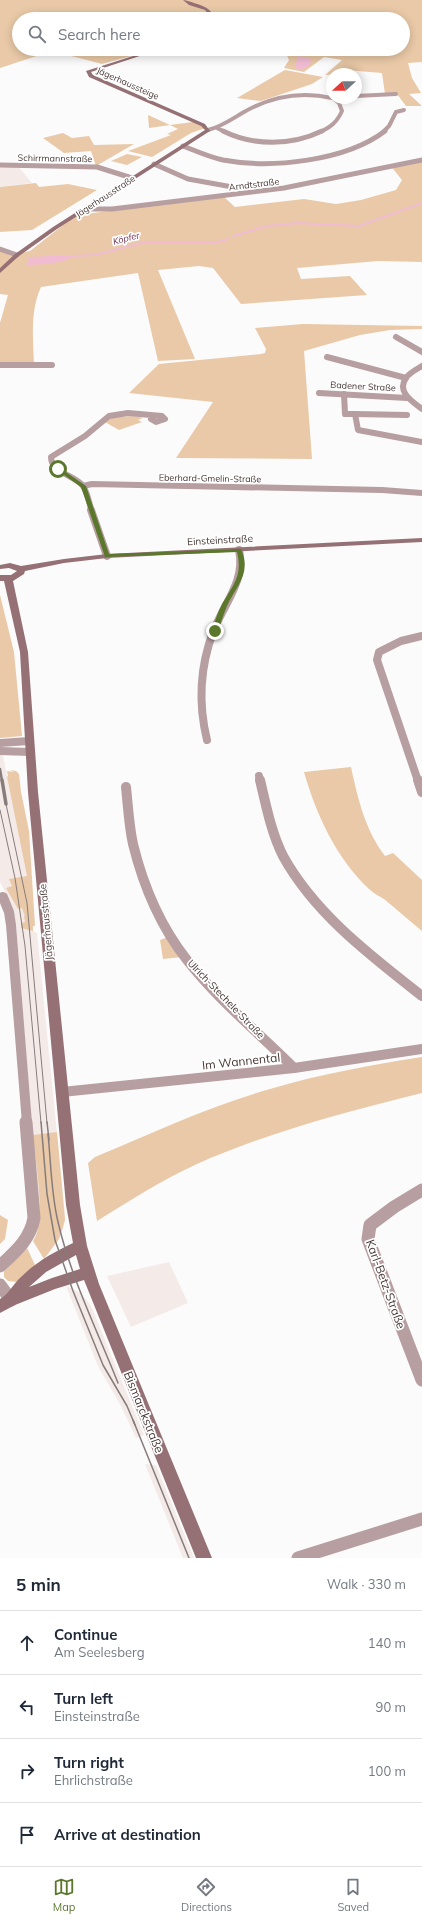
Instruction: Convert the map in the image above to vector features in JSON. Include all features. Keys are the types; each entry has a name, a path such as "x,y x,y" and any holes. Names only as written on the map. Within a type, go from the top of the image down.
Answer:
{"street":[{"path":"185,0 190,4 206,9 208,12"},
{"name":"Jägerhaussteige","path":"136,56 96,68 88,71 88,73 91,76 203,125 208,130"},
{"path":"208,130 217,128 248,110 286,95 303,93 326,97"},
{"path":"362,96 396,94"},
{"path":"217,128 239,138 255,142 279,141 313,134 333,126 340,118 342,111 339,104"},
{"path":"183,146 210,157 230,161 268,164 291,162 353,149 370,142 386,130 396,112 404,110"},
{"name":"Jägerhausstraße","path":"0,271 17,254 208,130"},
{"name":"Arndtstraße","path":"86,209 112,209 270,190 422,160"},
{"path":"154,164 188,179 238,188"},
{"name":"Schirrmannstraße","path":"0,165 97,167 132,178"},
{"path":"0,248 17,254"},
{"path":"396,338 422,352"},
{"name":"Badener Straße","path":"327,357 406,378"},
{"path":"0,365 52,365"},
{"name":"Badener Straße","path":"422,366 406,378 403,388 407,398 422,409"},
{"name":"Badener Straße","path":"319,393 407,398"},
{"path":"344,394 345,414 408,415"},
{"path":"107,556 83,486 52,464 52,455 85,436 109,416 128,413 154,416"},
{"path":"355,414 358,430 422,442"},
{"name":"Eberhard-Gmelin-Straße","path":"83,486 92,484 114,484 337,489 422,493"},
{"name":"Einsteinstraße","path":"20,569 71,560 107,556 422,540"},
{"path":"207,740 201,695 204,660 224,606 238,582 242,571 243,564 239,550"},
{"path":"0,556 2,566 15,566 20,569 19,575 4,579"},
{"name":"Jägerhausstraße","path":"4,579 22,636 30,746 73,1205 80,1246 87,1269"},
{"path":"422,636 401,641 379,652 377,660 422,792"},
{"path":"0,743 30,746"},
{"path":"0,751 30,746"},
{"path":"259,776 277,842 305,889 361,947 422,996"},
{"name":"Ulrich-Stechele-Straße","path":"126,787 133,844 150,894 170,934 186,959 207,982 294,1068"},
{"path":"0,1266 27,1239 33,1227 34,1218 12,925 3,897"},
{"name":"Im Wannental","path":"62,1092 294,1068 422,1049"},
{"name":"Karl-Betz-Straße","path":"422,1190 394,1207 370,1225 368,1239 422,1380"},
{"path":"6,1303 18,1287 42,1268 60,1256 80,1246"},
{"path":"6,1303 87,1269"},
{"name":"Bismarckstraße","path":"87,1269 204,1558"},
{"path":"0,1285 6,1303"},
{"path":"298,1558 422,1519"}],"shaded area":[{"path":"0,0 422,0 422,62 408,63 412,78 421,93 409,94 422,106 406,106 397,94 385,94 382,73 362,71 362,68 333,68 342,60 324,57 304,72 284,68 289,60 287,56 410,56 410,12 12,12 12,56 37,56 0,68"},
{"path":"71,56 131,56 102,64"},
{"path":"298,56 309,58 311,61 309,66 302,69 295,67"},
{"path":"285,70 323,77 312,84 261,101 237,98"},
{"path":"148,115 170,125 149,128"},
{"path":"193,122 205,128 191,133 152,157 128,151 171,135 167,134 178,129 170,125"},
{"path":"63,133 72,138 89,136 94,145 134,144 96,166 91,151 64,153 43,138"},
{"path":"127,154 142,157 127,165 111,161"},
{"path":"422,159 422,262 378,261 297,268 301,279 350,276 367,295 241,304 213,268 199,266 158,270 195,359 158,361 138,273 41,287 35,305 34,315 34,364 0,364 0,323 8,295 0,294 0,251 10,255 30,251 76,215 224,197 235,207 304,199 336,204 361,200 396,190 402,180 390,165"},
{"path":"0,166 18,166 32,183 0,187"},
{"path":"36,183 39,187 68,184 97,190 32,230 0,232 0,187"},
{"path":"64,257 71,259 49,264 26,265 30,259"},
{"path":"303,324 422,326 422,329 390,330 360,335 304,351 312,459 176,458 213,402 129,393 159,364 265,353 266,349 255,328"},
{"path":"135,416 143,418 138,420 142,422 119,430 105,422 113,417"},
{"path":"0,595 14,652 22,736 0,738"},
{"path":"0,740 27,876 33,931 37,933 65,1214 64,1227 59,1239 39,1215 16,924 10,901 0,882"},
{"path":"351,767 363,814 378,846 385,856 393,853 422,880 422,931 357,877 337,849 321,819 304,772"},
{"path":"10,770 16,771 19,774 29,831 35,926 33,926 33,931 21,928 21,923 25,922 25,914 22,908 18,909 6,888 12,886 9,879 27,876 7,777 7,771 14,772"},
{"path":"168,937 183,957 163,959 160,940"},
{"path":"422,1057 422,1093 280,1132 224,1153 171,1177 97,1221 88,1163 95,1157 225,1103 327,1074"},
{"path":"57,1132 65,1220 59,1239 44,1259 33,1241 37,1232 40,1206 33,1135"},
{"path":"0,1215 8,1220 5,1239 0,1244"},
{"path":"27,1248 36,1267 17,1282 8,1281 4,1277 4,1271"},
{"path":"169,1262 188,1303 131,1327 107,1276"},
{"path":"66,1286 81,1293 91,1306 144,1435 136,1438 121,1406 98,1366"},
{"path":"145,1464 156,1465 194,1558 183,1558"}],"waterway":[{"name":"Köpfer","path":"233,236 267,226 297,223 359,226 422,203"},
{"name":"Köpfer","path":"28,258 95,255 145,242 218,242 228,239"}],"tram line":[{"path":"6,804 27,903 47,1123"},
{"path":"0,810 15,878 25,946 41,1123"},
{"path":"41,1122 47,1194 55,1240 73,1291 103,1365 127,1406 135,1425"},
{"path":"47,1122 49,1140"},
{"path":"48,1134 54,1200 63,1243 77,1284 118,1383"},
{"path":"133,1420 189,1558"}],"railway":[{"path":"0,769 2,781"},
{"path":"2,780 6,804"}],"route":[{"path":"58,469 83,486 107,556 239,550 243,564 242,571 238,582 224,606 215,631"}]}
